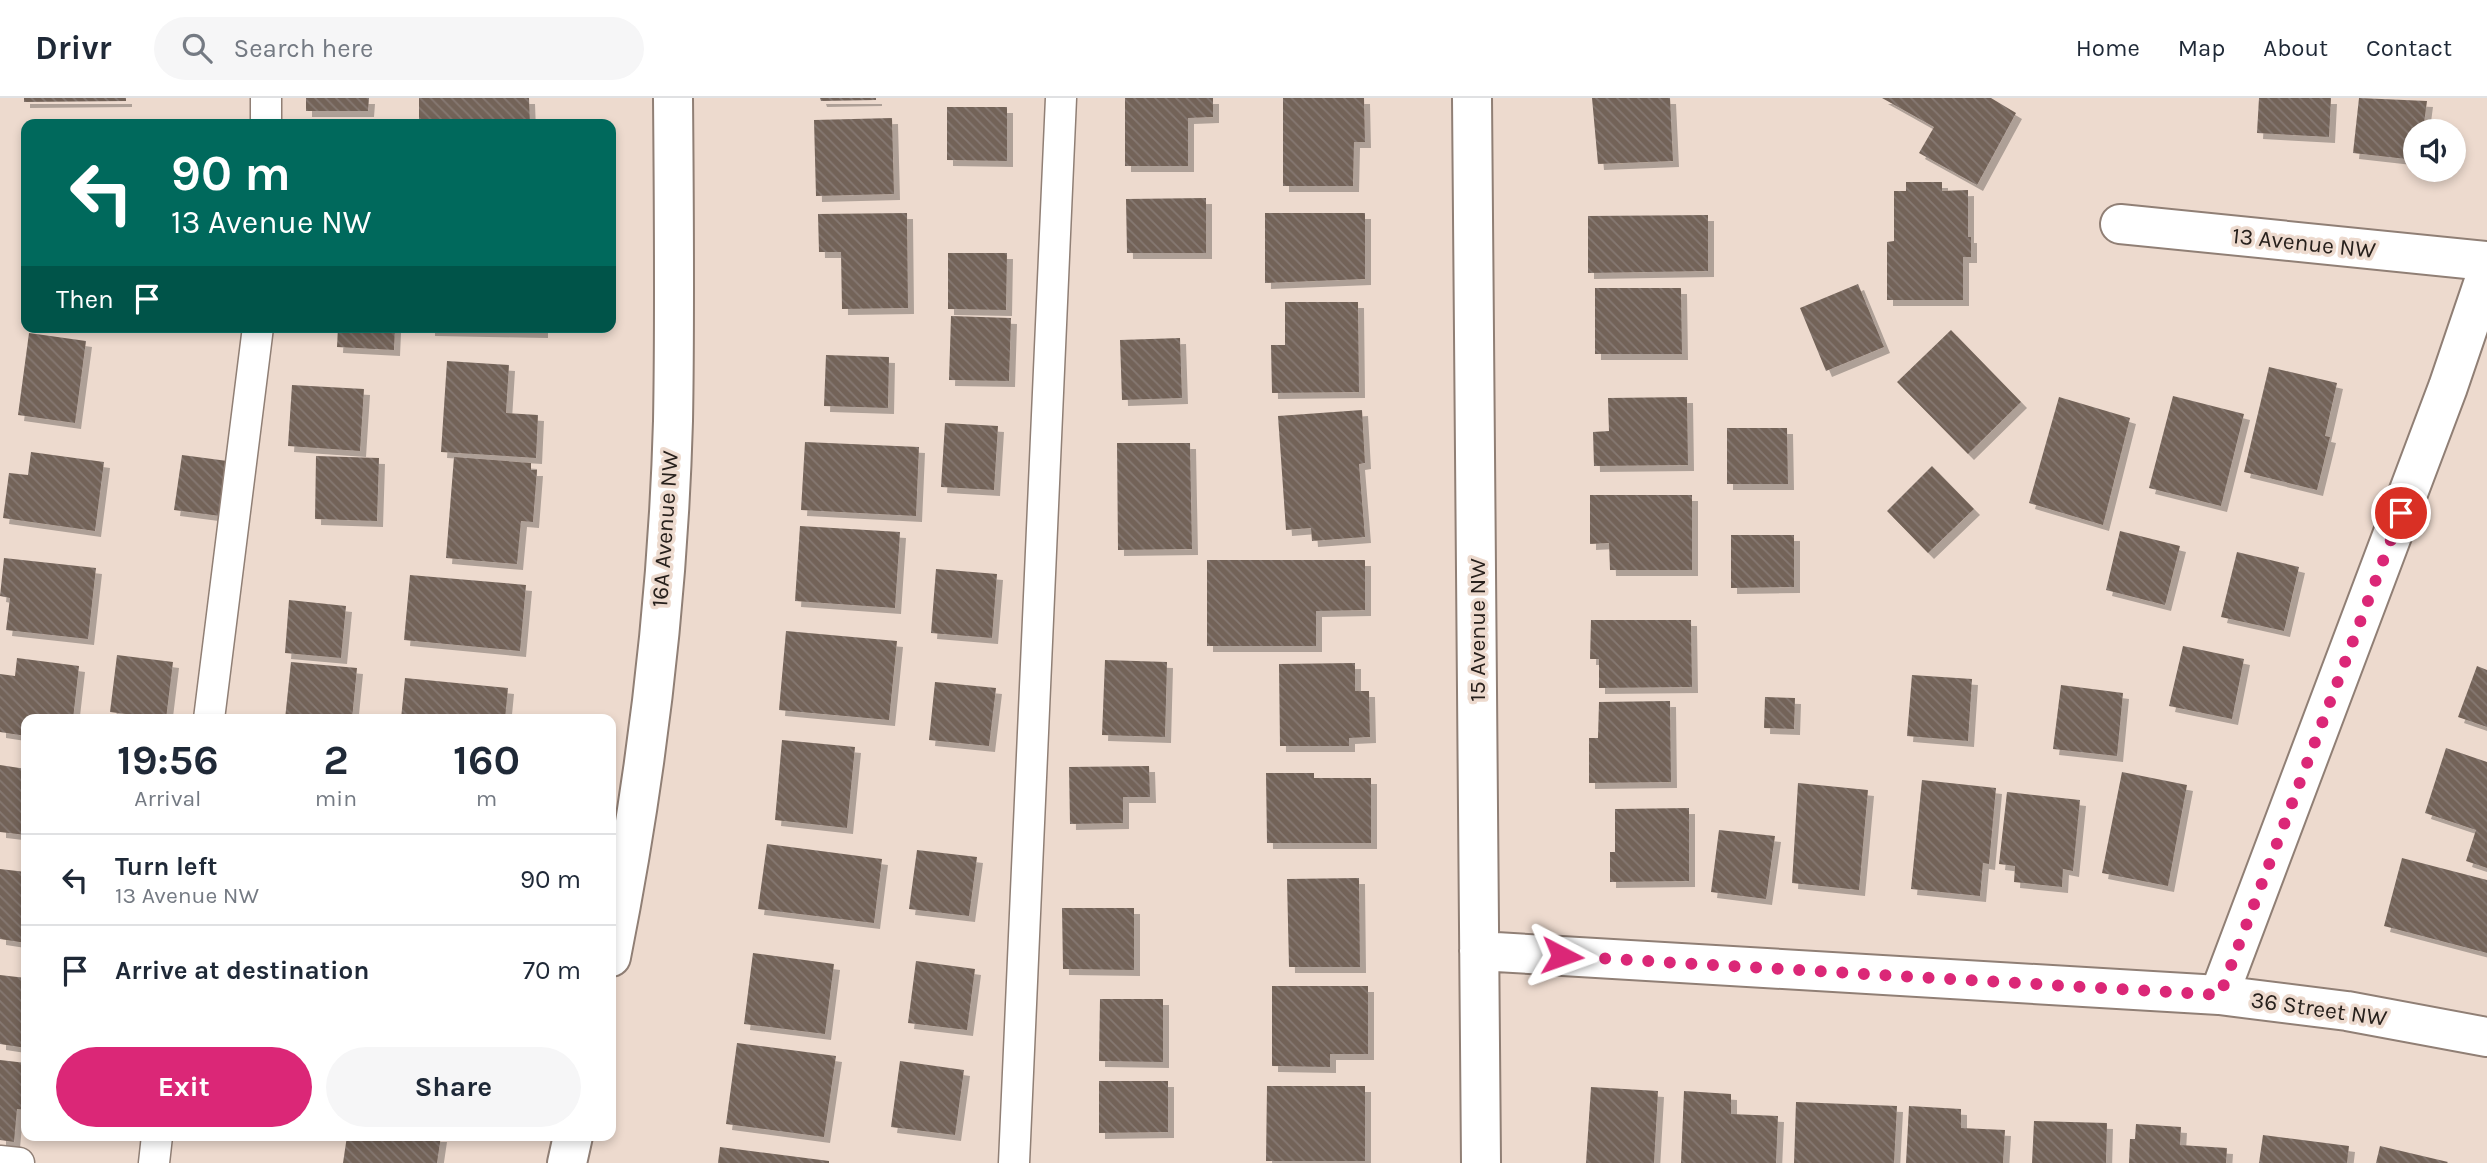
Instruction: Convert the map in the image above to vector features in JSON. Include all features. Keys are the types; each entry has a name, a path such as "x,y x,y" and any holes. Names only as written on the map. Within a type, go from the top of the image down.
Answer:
{"street":[{"name":"16A Avenue NW","path":"616,925 653,685 664,560 673,422 673,98"},
{"name":"15 Avenue NW","path":"1472,98 1481,1163"},
{"name":"13 Avenue NW","path":"2120,224 2487,261"},
{"path":"2220,995 2448,387 2487,272"},
{"name":"36 Street NW","path":"1479,951 2220,995 2347,1011 2487,1037"},
{"path":"567,1163 572,1141"}],"lane":[{"path":"266,98 266,119"},
{"path":"1014,1163 1061,98"},
{"path":"210,714 257,333"},
{"path":"154,1163 156,1141"},
{"path":"0,1161 19,1163"}],"building":[{"path":"24,98 126,98 126,101 24,102"},
{"path":"306,98 369,98 368,111 306,111"},
{"path":"419,98 529,98 530,119 419,119"},
{"path":"820,98 876,98 876,100 821,101"},
{"path":"1125,98 1213,98 1213,117 1188,118 1188,166 1125,166"},
{"path":"1283,98 1364,98 1365,142 1354,142 1353,186 1283,186"},
{"path":"1592,98 1670,98 1673,161 1598,164"},
{"path":"1882,98 1991,98 2016,113 1977,185 1919,153 1934,127"},
{"path":"2259,98 2331,98 2329,137 2257,133"},
{"path":"2359,98 2427,101 2425,119 2403,119 2403,159 2353,153"},
{"path":"947,107 1007,107 1007,161 947,160"},
{"path":"892,118 894,194 816,196 814,120"},
{"path":"1906,182 1942,182 1942,191 1968,190 1968,237 1971,237 1971,257 1963,257 1963,300 1887,300 1887,242 1894,241 1894,191 1906,191"},
{"path":"1206,198 1206,253 1127,253 1126,199"},
{"path":"907,213 908,308 842,309 841,252 819,252 818,214"},
{"path":"1265,213 1365,213 1365,279 1265,283"},
{"path":"1708,215 1708,271 1588,273 1588,216"},
{"path":"948,253 1007,253 1006,310 948,309"},
{"path":"1858,284 1884,347 1826,371 1800,308"},
{"path":"1595,288 1681,288 1682,354 1595,354"},
{"path":"1285,302 1358,302 1359,392 1272,393 1271,345 1285,345"},
{"path":"951,316 1011,318 1009,381 949,380"},
{"path":"1951,330 2021,402 1968,454 1897,382"},
{"path":"29,333 86,341 75,423 18,415"},
{"path":"338,333 395,333 394,350 337,347"},
{"path":"1180,338 1182,398 1122,400 1120,340"},
{"path":"826,355 889,357 888,408 824,406"},
{"path":"447,361 509,365 506,413 538,415 536,458 441,452"},
{"path":"2269,367 2337,383 2325,436 2330,437 2317,490 2244,472"},
{"path":"292,385 364,389 360,451 288,446"},
{"path":"2173,396 2244,414 2221,506 2149,488"},
{"path":"1687,397 1688,465 1594,466 1593,432 1609,431 1608,398"},
{"path":"2059,397 2130,418 2103,525 2029,503"},
{"path":"1362,410 1365,463 1359,464 1365,537 1312,541 1311,528 1286,530 1278,416"},
{"path":"945,423 998,426 994,490 941,487"},
{"path":"1727,428 1787,428 1788,484 1727,484"},
{"path":"805,442 919,447 916,516 801,510"},
{"path":"1117,443 1190,443 1192,549 1118,550"},
{"path":"31,452 104,462 95,531 3,518 9,473 28,475"},
{"path":"182,455 235,462 228,517 174,510"},
{"path":"316,456 379,458 377,521 315,519"},
{"path":"454,457 531,463 531,470 537,470 533,522 521,521 517,564 446,558"},
{"path":"1932,466 1974,509 1928,553 1887,511"},
{"path":"1590,495 1692,495 1692,570 1610,570 1609,543 1590,544"},
{"path":"800,526 900,532 895,608 795,601"},
{"path":"2120,531 2180,546 2165,605 2106,590"},
{"path":"1731,535 1794,535 1794,587 1731,588"},
{"path":"2237,552 2299,567 2284,631 2221,617"},
{"path":"4,558 96,568 88,639 6,630 10,598 0,596"},
{"path":"1207,560 1365,560 1365,610 1316,611 1316,646 1207,646"},
{"path":"936,569 997,574 992,638 931,633"},
{"path":"410,575 526,585 520,651 404,640"},
{"path":"289,600 346,606 341,658 285,653"},
{"path":"1591,620 1691,620 1692,687 1599,688 1599,659 1590,659"},
{"path":"786,631 897,641 889,720 779,710"},
{"path":"2183,646 2244,659 2232,719 2169,706"},
{"path":"117,655 173,662 167,714 110,712"},
{"path":"17,658 79,666 74,714 21,714 21,735 0,732 0,674 15,676"},
{"path":"1105,660 1167,662 1165,737 1102,735"},
{"path":"291,662 357,668 352,714 286,714"},
{"path":"1355,663 1355,691 1369,691 1370,737 1349,738 1349,746 1280,746 1279,664"},
{"path":"2477,666 2487,670 2487,727 2458,717"},
{"path":"1912,675 1972,679 1968,741 1907,736"},
{"path":"405,678 508,688 505,714 401,714"},
{"path":"935,682 996,688 989,746 929,740"},
{"path":"2061,685 2123,693 2117,756 2053,749"},
{"path":"1765,697 1795,698 1794,729 1764,728"},
{"path":"1670,701 1671,782 1589,783 1589,738 1598,738 1599,702"},
{"path":"782,740 855,747 847,828 775,820"},
{"path":"2446,748 2487,762 2487,868 2466,861 2476,830 2425,813"},
{"path":"0,765 21,768 21,834 0,832"},
{"path":"1149,766 1150,797 1123,797 1123,823 1070,824 1069,767"},
{"path":"2122,772 2187,785 2168,886 2102,873"},
{"path":"1266,773 1314,773 1314,778 1371,778 1371,843 1267,843"},
{"path":"1922,780 1996,788 1989,864 1983,863 1980,896 1911,889"},
{"path":"1798,783 1868,790 1859,890 1792,883"},
{"path":"2007,792 2080,800 2073,871 2063,869 2062,887 2014,882 2015,866 1999,864"},
{"path":"1689,808 1689,881 1610,882 1610,852 1615,852 1615,809"},
{"path":"1719,830 1775,836 1766,899 1711,892"},
{"path":"767,844 882,859 874,923 758,909"},
{"path":"917,850 977,857 969,916 909,909"},
{"path":"2402,858 2487,880 2487,953 2384,926"},
{"path":"0,869 21,871 21,942 0,939"},
{"path":"1359,878 1360,967 1289,967 1287,879"},
{"path":"1062,908 1134,908 1134,970 1063,969"},
{"path":"753,953 834,964 825,1034 744,1024"},
{"path":"916,961 975,969 967,1030 908,1023"},
{"path":"0,975 21,977 21,1047 0,1044"},
{"path":"1272,986 1368,986 1368,1054 1330,1054 1330,1067 1272,1066"},
{"path":"1100,999 1163,999 1163,1062 1099,1061"},
{"path":"737,1043 836,1056 824,1137 726,1124"},
{"path":"0,1060 21,1062 21,1109 17,1109 14,1142 0,1140"},
{"path":"900,1061 964,1070 955,1135 891,1127"},
{"path":"1099,1081 1168,1081 1168,1132 1099,1133"},
{"path":"1267,1086 1365,1086 1365,1161 1266,1161"},
{"path":"1591,1087 1658,1091 1654,1163 1586,1163"},
{"path":"1684,1091 1731,1094 1731,1114 1778,1116 1776,1163 1681,1163"},
{"path":"1796,1102 1897,1106 1894,1163 1794,1163"},
{"path":"1909,1106 1961,1109 1961,1128 2005,1130 2003,1163 1906,1163"},
{"path":"2034,1121 2107,1123 2106,1163 2032,1163"},
{"path":"2136,1124 2181,1127 2180,1145 2227,1148 2226,1163 2129,1163 2130,1139 2135,1139"},
{"path":"2263,1135 2349,1146 2347,1163 2259,1163"},
{"path":"346,1141 440,1141 437,1163 343,1163"},
{"path":"2380,1146 2448,1162 2376,1163"},
{"path":"720,1147 829,1161 829,1163 718,1163"}],"route":[{"path":"1562,956 2220,995 2401,513"}]}
